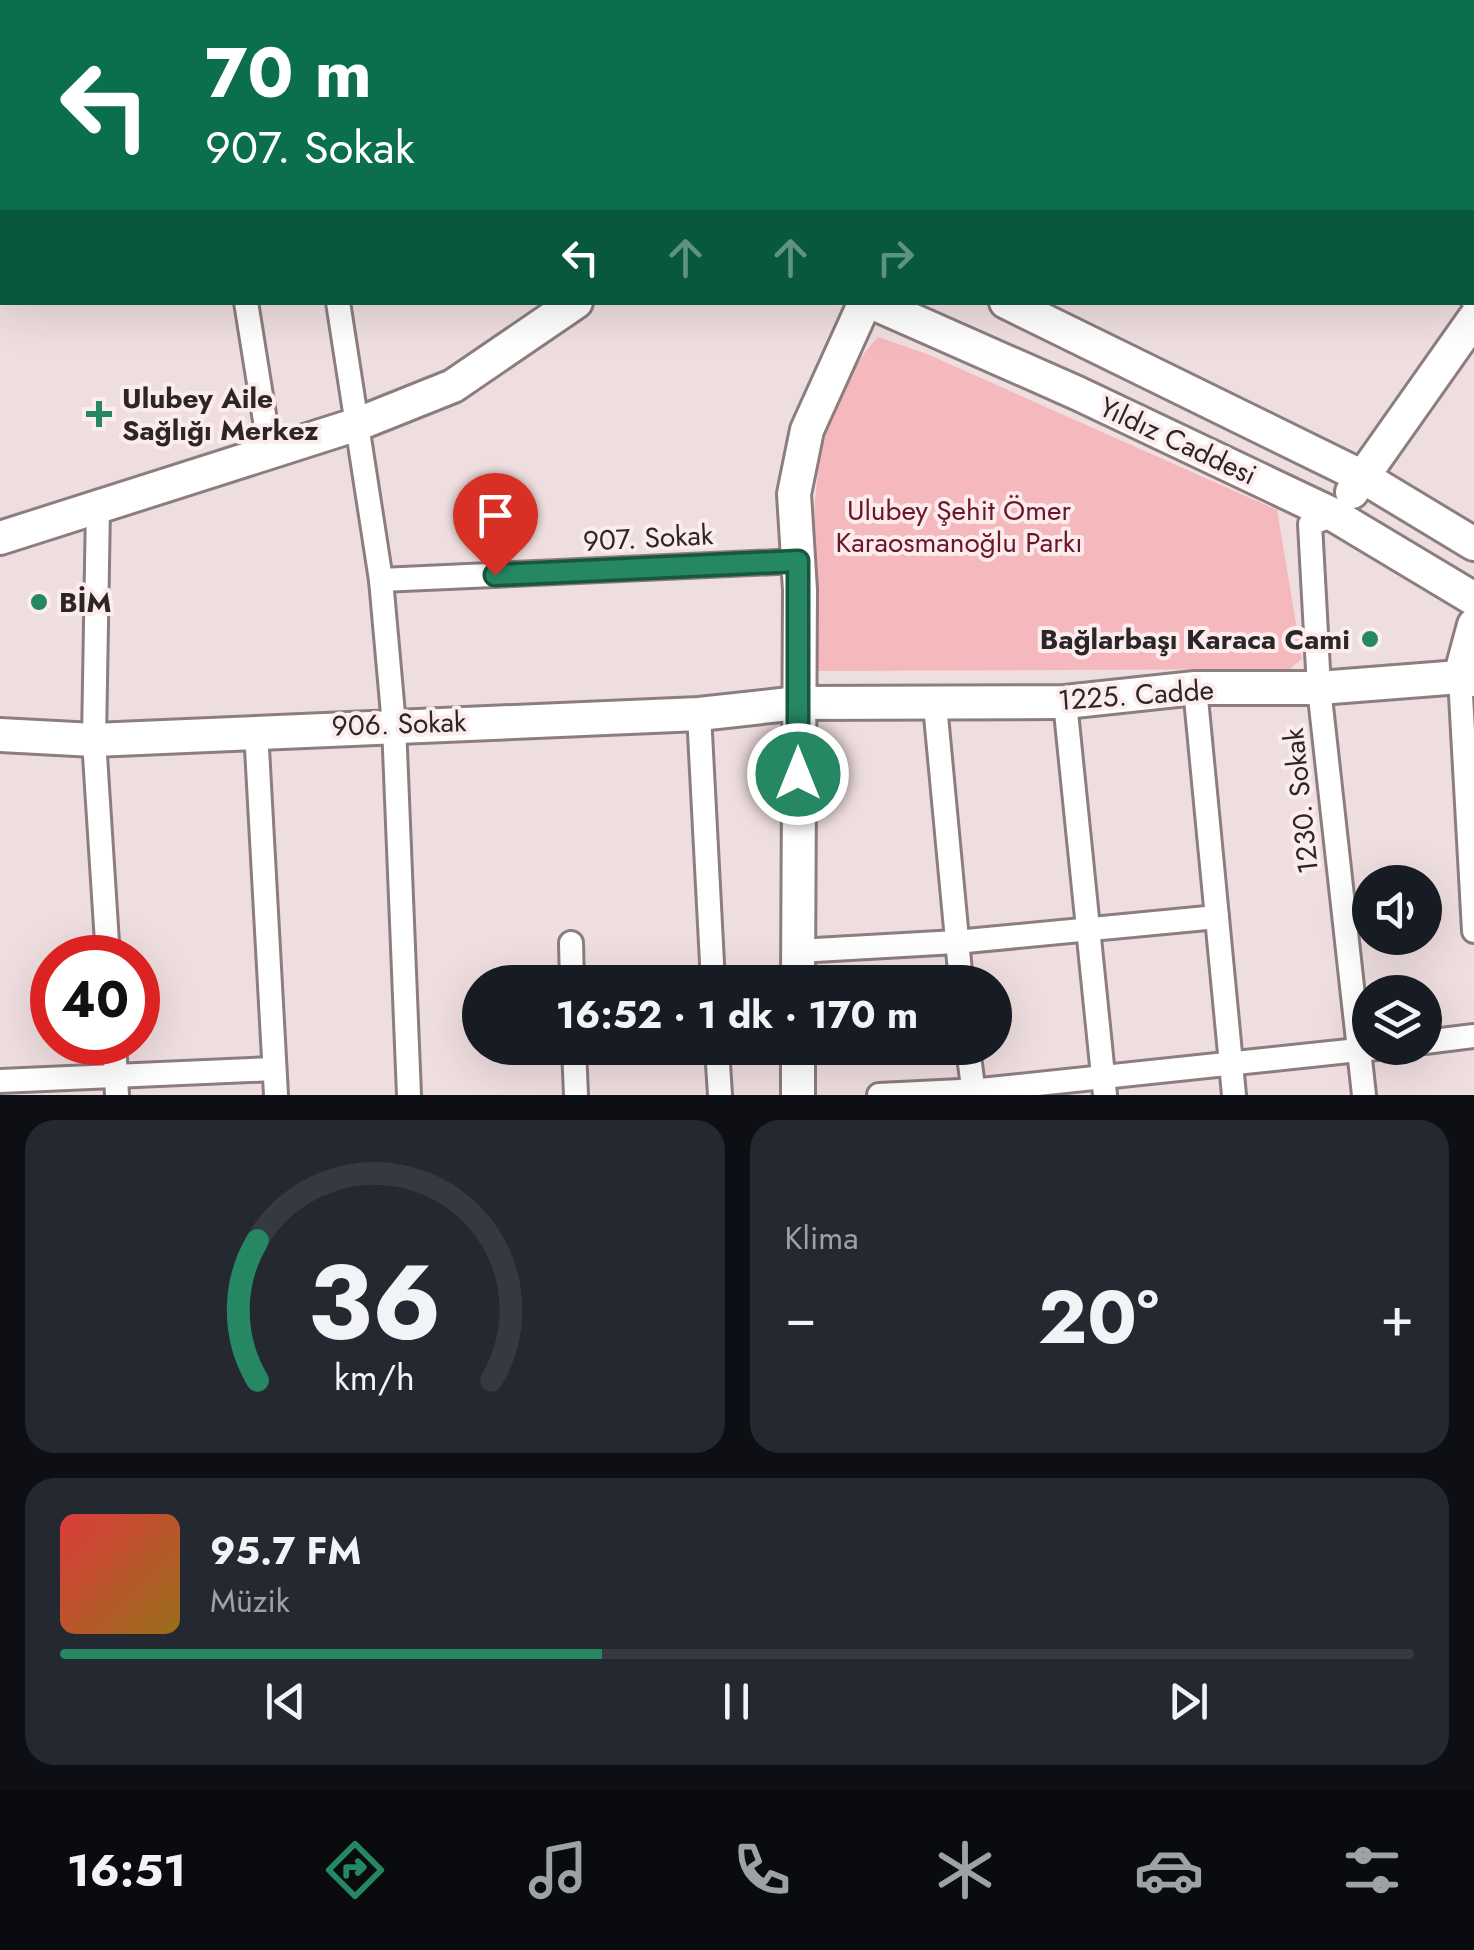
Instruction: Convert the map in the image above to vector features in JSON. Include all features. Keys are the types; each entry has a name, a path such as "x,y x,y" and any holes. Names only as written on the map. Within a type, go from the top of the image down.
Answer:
{"street":[{"path":"246,305 270,452"},
{"path":"338,305 381,580 394,725 410,1095"},
{"path":"532,333 546,305"},
{"path":"0,538 358,424 453,386 572,305"},
{"path":"798,965 798,561 794,494 807,430 867,305"},
{"name":"Yıldız Caddesi","path":"875,305 1077,393 1334,515 1474,598"},
{"name":"Yıldız Caddesi","path":"1012,305 1473,534"},
{"path":"1334,515 1474,318"},
{"path":"98,507 94,740 107,935"},
{"name":"1230. Sokak","path":"1334,515 1310,524 1319,688 1357,975"},
{"name":"907. Sokak","path":"381,580 798,561"},
{"path":"1474,625 1467,679 1474,931"},
{"name":"1225. Cadde","path":"798,703 1065,702 1195,688 1319,688 1467,679"},
{"path":"1195,688 1234,1095"},
{"path":"1065,702 1104,1086"},
{"name":"906. Sokak","path":"0,735 94,740 256,730 699,714 798,703"},
{"path":"935,704 959,965"},
{"path":"699,714 713,965"},
{"path":"256,730 276,1095"},
{"path":"811,965 956,942 1218,917"},
{"path":"570,943 571,965"},
{"path":"1442,1040 1474,1036"},
{"path":"879,1095 1104,1086 1230,1064 1352,1051"},
{"path":"575,1065 576,1095"},
{"path":"718,1065 720,1095"},
{"path":"798,1065 798,1095"},
{"path":"970,1065 974,1093"},
{"name":"1230. Sokak","path":"1364,1095 1366,1065"},
{"path":"0,1081 116,1085 274,1068"}],"green space":[{"name":"Ulubey Şehit Ömer Karaosmanoğlu Parkı","path":"878,337 927,354 1277,510 1302,659 1290,669 813,671 813,538 823,446 842,389"}],"place":[{"name":"Ulubey Aile Sağlığı Merkez","path":"99,414"},
{"name":"BİM","path":"39,602"},
{"name":"Bağlarbaşı Karaca Cami","path":"1370,639"}],"route":[{"path":"495,575 798,561 798,774"}]}
